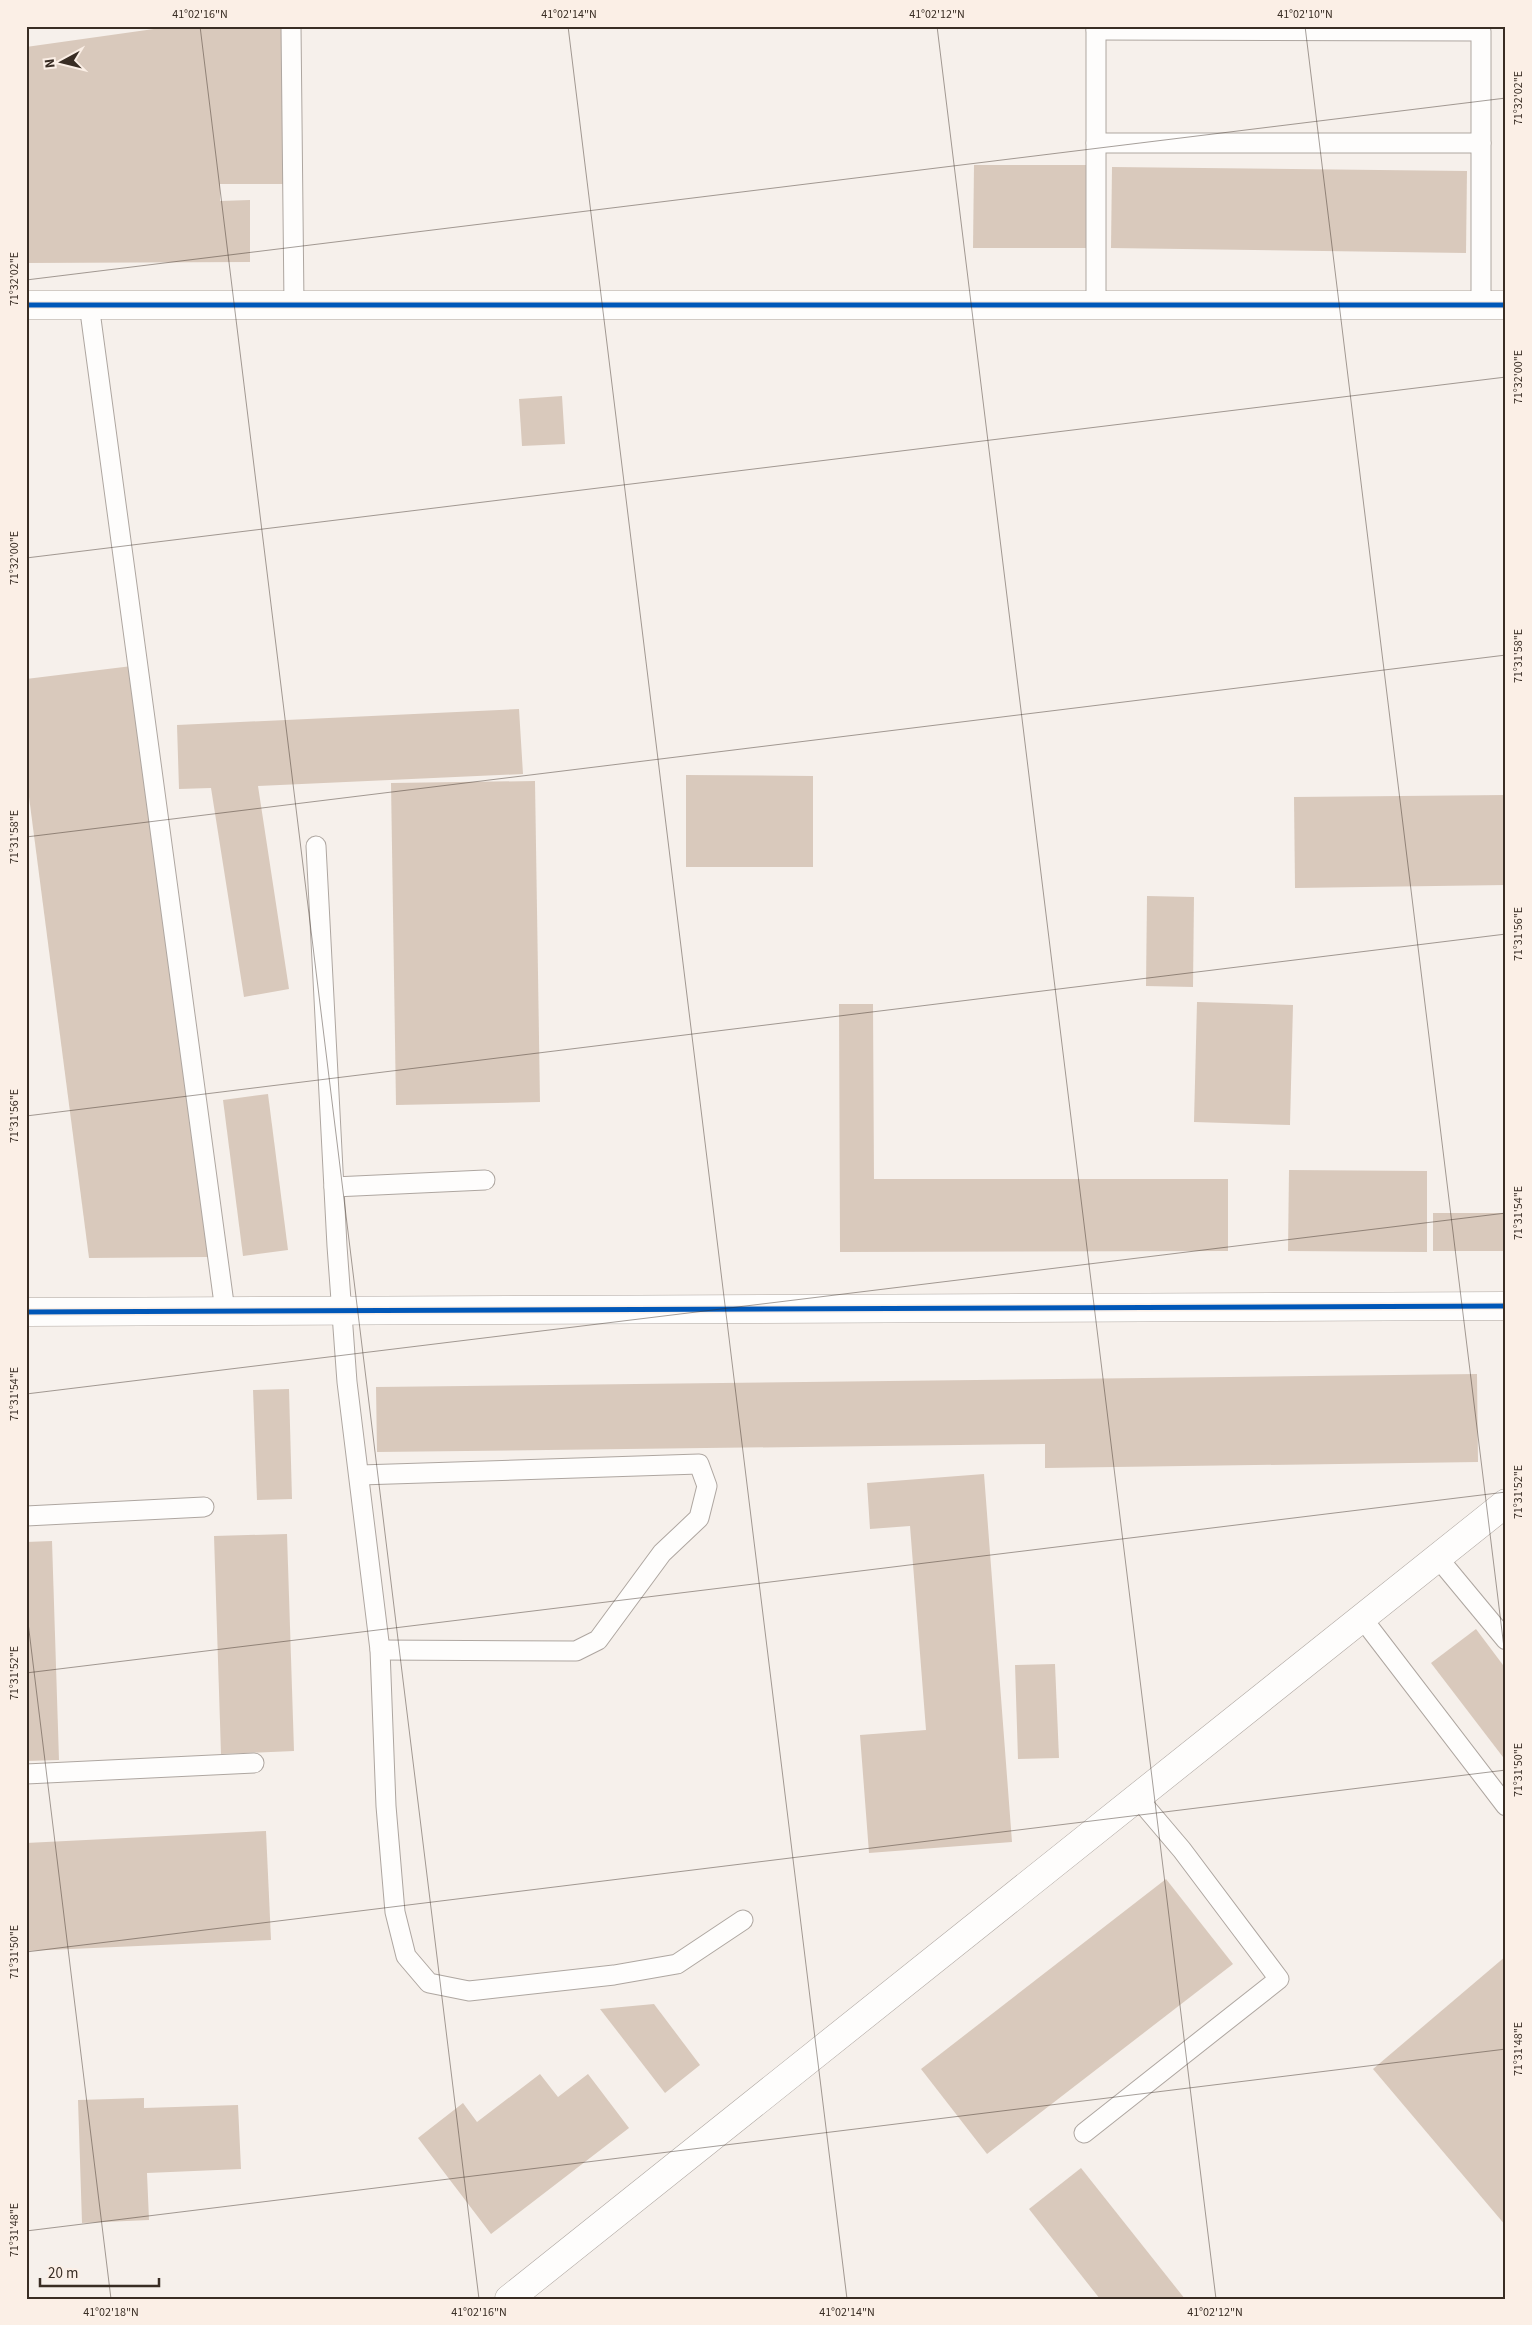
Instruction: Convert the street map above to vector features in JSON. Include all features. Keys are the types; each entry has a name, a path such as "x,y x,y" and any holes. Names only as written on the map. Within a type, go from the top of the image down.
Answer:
{"street":[{"path":"26,305 1493,305"},
{"path":"26,1312 1506,1306"},
{"path":"509,2299 1506,1503"}],"lane":[{"path":"292,26 294,305"},
{"path":"1096,305 1096,28 1481,31 1481,143 1493,305"},
{"path":"1096,143 1481,143"},
{"path":"89,304 226,1311"},
{"path":"316,846 334,1187 348,1382 380,1650 386,1806 395,1912 406,1956 429,1983 469,1991 614,1975 677,1964 743,1920"},
{"path":"334,1187 485,1180"},
{"path":"360,1475 699,1464 708,1486 699,1518 662,1552 598,1640 576,1651 380,1650"},
{"path":"26,1516 204,1508"},
{"path":"1438,1558 1506,1640"},
{"path":"1362,1618 1506,1806"},
{"path":"26,1774 254,1763"},
{"path":"1084,2133 1279,1978 1182,1850 1137,1797"}],"building":[{"path":"175,26 287,26 289,184 220,184 220,201 250,200 250,262 26,263 26,47"},
{"path":"974,165 1087,165 1086,248 973,248"},
{"path":"1112,167 1467,171 1466,253 1111,248"},
{"path":"562,396 565,444 522,446 519,399"},
{"path":"132,666 208,1257 89,1258 26,774 26,679"},
{"path":"519,709 523,774 258,786 289,989 244,997 211,788 179,789 177,725"},
{"path":"686,775 813,776 813,867 686,867"},
{"path":"535,781 540,1102 396,1105 391,783"},
{"path":"1506,795 1506,885 1295,888 1294,797"},
{"path":"1147,896 1194,897 1193,987 1146,986"},
{"path":"1197,1002 1293,1005 1290,1125 1194,1122"},
{"path":"839,1004 873,1004 874,1179 1228,1179 1228,1251 840,1252"},
{"path":"268,1094 288,1250 243,1256 223,1100"},
{"path":"1289,1170 1427,1171 1427,1252 1288,1251"},
{"path":"1433,1213 1506,1213 1506,1251 1433,1251"},
{"path":"1477,1374 1478,1462 1045,1468 1045,1444 377,1452 376,1387"},
{"path":"289,1389 292,1499 257,1500 253,1390"},
{"path":"984,1474 1012,1842 869,1853 860,1735 926,1730 910,1526 870,1529 867,1483"},
{"path":"287,1534 294,1751 221,1754 214,1536"},
{"path":"52,1541 59,1760 26,1761 26,1542"},
{"path":"1476,1629 1506,1669 1506,1761 1431,1663"},
{"path":"1055,1664 1059,1758 1018,1759 1015,1665"},
{"path":"266,1831 271,1940 26,1951 26,1843"},
{"path":"1166,1879 1233,1964 987,2154 921,2069"},
{"path":"1506,1956 1506,2226 1373,2069"},
{"path":"654,2004 700,2065 665,2093 600,2009"},
{"path":"540,2074 558,2097 588,2074 629,2128 491,2234 418,2138 463,2103 477,2122"},
{"path":"144,2098 144,2108 238,2105 241,2169 147,2173 149,2220 82,2223 78,2100"},
{"path":"1081,2168 1185,2299 1100,2299 1029,2209"}],"cycle path":[{"path":"26,305 1506,305"},
{"path":"26,1312 1506,1306"}]}
